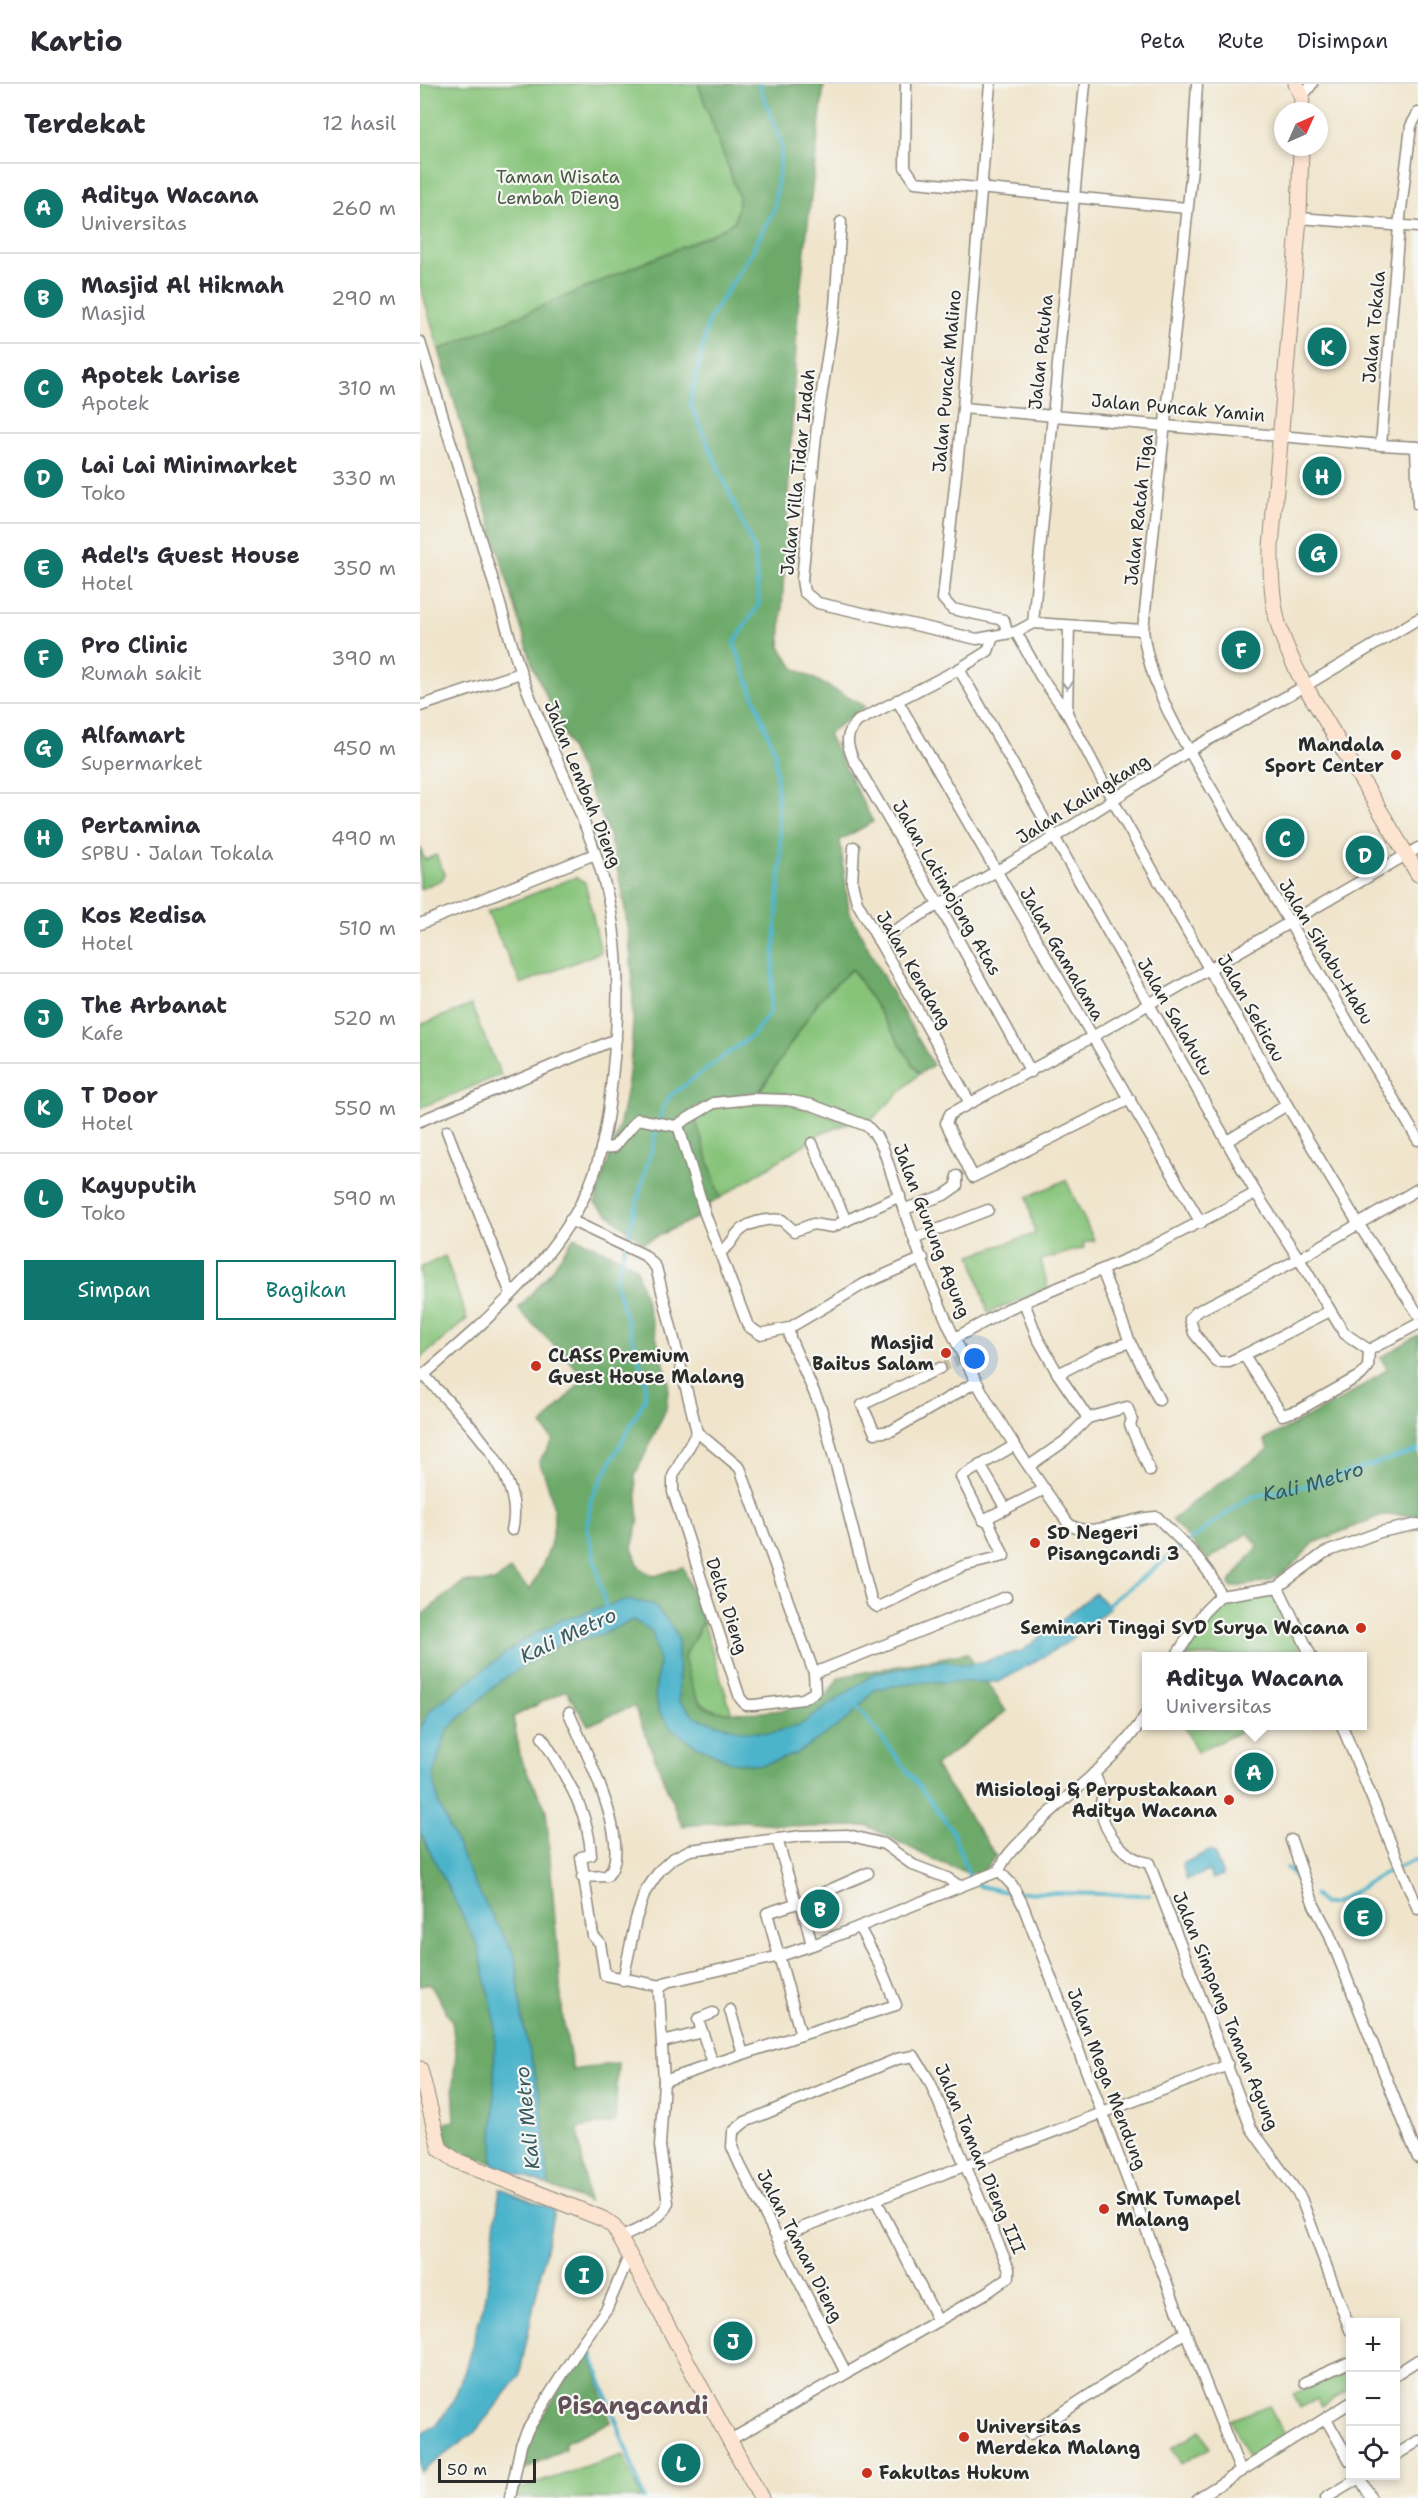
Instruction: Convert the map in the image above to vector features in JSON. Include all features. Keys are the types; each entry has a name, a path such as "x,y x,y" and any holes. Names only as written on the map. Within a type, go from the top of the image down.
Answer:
{"main road":[{"name":"Jalan Puncak Yamin","path":"1280,436 1299,218 1301,156"},
{"path":"1280,436 1270,586 1275,617 1289,656 1305,687 1412,851 1418,874"},
{"path":"421,2079 438,2146 457,2161 603,2218 614,2227 761,2498"}],"street":[{"path":"906,84 905,167 910,177 920,184 1074,196 1187,208"},
{"name":"Jalan Puncak Malino","path":"990,84 979,189 963,408 943,599 952,609 1004,620 1012,633"},
{"name":"Jalan Patuha","path":"1033,623 1084,84"},
{"name":"Jalan Ratah Tiga","path":"1190,750 1162,700 1146,656 1143,630 1187,208 1197,84"},
{"path":"1300,97 1312,84"},
{"name":"Jalan Tokala","path":"1381,445 1399,226 1411,126 1418,113"},
{"path":"1299,218 1418,227"},
{"name":"Jalan Villa Tidar Indah","path":"841,222 835,306 817,425 803,569 804,592 818,603 965,638 993,637 1012,633 1033,623"},
{"name":"Jalan Lembah Dieng","path":"420,342 521,674 595,854 606,895 615,954 618,999 609,1104 601,1148 585,1196 546,1254 511,1294 422,1377"},
{"name":"Jalan Puncak Yamin","path":"963,408 1280,436"},
{"path":"1280,436 1417,447 1418,505"},
{"name":"Jalan Kalingkang","path":"878,940 996,873 1113,801 1190,750 1305,687 1418,619"},
{"path":"1033,623 1143,630"},
{"path":"1067,712 1068,626"},
{"name":"Jalan Sekicau","path":"1012,633 1067,712 1113,801 1211,969 1287,1106 1359,1225 1418,1314"},
{"path":"897,700 959,669 988,651 993,637"},
{"name":"Jalan Salahutu","path":"959,669 1256,1193 1344,1333 1369,1350"},
{"path":"420,706 521,674"},
{"name":"Jalan Latimojong Atas","path":"897,700 858,721 850,728 847,738 848,746 1031,1072"},
{"name":"Jalan Gamalama","path":"897,700 1201,1223"},
{"name":"Jalan Sihabu-Habu","path":"1190,750 1289,923 1418,1140"},
{"name":"Jalan Kendang","path":"854,847 852,883 857,902 970,1103"},
{"path":"1130,1099 973,1177 946,1123 950,1114 1031,1072 1412,851"},
{"path":"420,924 595,854"},
{"path":"420,1121 616,1039"},
{"name":"Jalan Gunung Agung","path":"674,1126 714,1103 736,1100 778,1100 812,1105 867,1126 876,1136 963,1358 1015,1445 1068,1523 1075,1528 1108,1528 1152,1517 1162,1522 1202,1565 1217,1586 1220,1596"},
{"path":"1227,1141 1287,1106"},
{"path":"601,1148 614,1147 638,1119 644,1118 674,1126 705,1214 751,1329 760,1335 789,1328 864,1284 923,1258"},
{"path":"447,1131 511,1294"},
{"path":"812,1143 846,1221"},
{"path":"905,1209 951,1192 957,1186 957,1176"},
{"path":"1330,1311 1228,1362 1217,1362 1194,1333 1190,1319 1192,1314 1299,1259 1418,1189"},
{"path":"955,1338 1024,1302 1102,1270 1201,1223 1256,1193"},
{"path":"720,1252 732,1244 736,1235 756,1222 782,1220 794,1231 813,1224 832,1227 900,1196"},
{"path":"916,1238 988,1210"},
{"path":"570,1220 636,1251 649,1259 658,1273 697,1432 740,1468 814,1673 1006,1597"},
{"path":"1102,1270 1130,1342 1159,1400"},
{"path":"1024,1302 1037,1337 1088,1420"},
{"path":"1244,1355 1280,1413 1286,1415 1364,1372 1370,1364 1369,1350 1418,1324"},
{"path":"789,1328 790,1338 821,1408 872,1604 875,1607 963,1566 1004,1556 987,1518"},
{"path":"1058,1374 1130,1342"},
{"path":"940,1368 862,1405 875,1433 891,1431 976,1382"},
{"path":"422,1377 474,1432 503,1471 513,1493 515,1518 512,1530"},
{"path":"1029,1466 1088,1420 1126,1407 1132,1419 1130,1425 1150,1471"},
{"name":"Delta Dieng","path":"697,1432 673,1476 672,1487 740,1698 746,1705 806,1698 815,1692 814,1673"},
{"path":"1015,1445 962,1477 983,1520 1045,1490"},
{"path":"980,1465 1006,1509"},
{"path":"1179,1652 1204,1612 1220,1596 1278,1587 1324,1553 1380,1532 1418,1524"},
{"path":"1278,1587 1309,1652"},
{"path":"569,1713 604,1794 616,1856 614,1871 608,1876 582,1877"},
{"path":"542,1737 574,1791 590,1834 591,1855 581,1857 582,1877 593,1936 600,1943 603,1971 605,1975 623,1980 661,1986 780,1956 999,1871 1005,1857 1041,1820 1126,1743 1142,1720"},
{"path":"1344,1730 1377,1804 1418,1909"},
{"name":"Jalan Simpang Taman Agung","path":"1094,1773 1102,1795 1100,1809 1108,1830 1121,1848 1142,1862 1149,1863 1251,2128 1301,2198 1346,2319"},
{"path":"623,1980 636,1919 645,1892 660,1870 672,1859 690,1850 833,1834 863,1838 884,1844 913,1865 963,1885"},
{"path":"777,1839 812,1945"},
{"path":"1291,1840 1310,1895 1321,1914 1418,2158"},
{"name":"Jalan Mega Mendung","path":"999,1871 1014,1888 1022,1903 1104,2112 1184,2333 1241,2472"},
{"path":"801,2035 767,1913 798,1903 868,1873"},
{"path":"664,2081 896,2004 859,1927"},
{"path":"621,2237 649,2223 660,2215 668,2203 660,2146 664,2081 658,1992 661,1986"},
{"path":"730,2010 743,2054"},
{"path":"713,2013 698,2019 713,2064"},
{"path":"663,2042 702,2032"},
{"name":"Jalan Taman Dieng III","path":"734,2132 745,2122 897,2059 914,2056 927,2074 1009,2269 1009,2277 1004,2283 938,2321"},
{"path":"778,2237 1228,2065"},
{"name":"Jalan Taman Dieng","path":"734,2132 732,2147 846,2373"},
{"path":"729,2440 938,2321 876,2200"},
{"path":"510,2498 521,2445 528,2429 582,2343 608,2308 630,2254"},
{"path":"1030,2434 1184,2333"},
{"path":"1398,2372 1418,2360"},
{"path":"1305,2382 1346,2364"},
{"path":"1198,2498 1346,2406"},
{"path":"1326,2419 1346,2454"},
{"path":"1400,2452 1418,2441"},
{"path":"1326,2498 1355,2480"},
{"path":"1363,2480 1371,2498"}],"green space":[{"name":"Taman Wisata Lembah Dieng","path":"420,84 698,84 739,197 735,221 719,231 439,350 420,285"},
{"path":"698,84 824,84 798,310 780,647 794,668 865,706 828,734 873,822 840,840 849,911 933,1065 919,1074 852,969 820,999 760,1091 724,1097 695,1107 695,1118 720,1198 700,1210 702,1215 643,1243 595,1203 616,1138 625,1100 633,1021 629,941 616,863 606,826 533,667 439,350 719,231 735,221 739,197"},
{"path":"420,848 425,860 436,855 445,874 442,880 420,889"},
{"path":"576,877 585,882 601,952 521,984 487,912"},
{"path":"852,969 919,1074 867,1124 829,1105 789,1095 760,1091 820,999"},
{"path":"471,1005 501,1075 420,1108 420,1025"},
{"path":"790,1104 849,1123 822,1133 720,1198 695,1118 718,1106"},
{"path":"1066,1180 1094,1240 1083,1243 1084,1248 1041,1260 1048,1288 988,1313 971,1255 1035,1234 1027,1197"},
{"path":"574,1237 621,1258 636,1268 669,1381 666,1409 635,1476 639,1520 632,1548 640,1569 655,1576 683,1567 703,1621 684,1658 693,1690 699,1702 712,1710 743,1713 799,1707 822,1699 839,1677 967,1653 1006,1711 935,1766 996,1856 981,1874 968,1873 934,1860 868,1826 809,1827 743,1821 682,1826 634,1706 588,1725 566,1690 513,1717 521,1760 546,1809 563,2019 573,2070 618,2063 615,2122 578,2128 588,2202 452,2147 446,2137 444,2123 455,2121 453,2085 456,2053 452,2021 430,1984 420,1986 420,1616 463,1582 494,1582 510,1570 530,1590 546,1555 554,1527 554,1512 539,1461 553,1441 542,1425 585,1377 518,1309 548,1275"},
{"path":"445,1256 467,1319 420,1359 420,1268"},
{"path":"1418,1335 1418,1515 1382,1515 1314,1543 1289,1569 1270,1581 1231,1588 1229,1583 1258,1546 1248,1533 1208,1560 1172,1520 1198,1498 1269,1449 1264,1440 1344,1398 1388,1369 1380,1358"},
{"path":"1276,1595 1301,1652 1187,1652 1213,1612 1228,1604"},
{"path":"703,1621 732,1714 709,1708 702,1703 690,1681 684,1658"},
{"path":"1186,1730 1244,1730 1197,1752"},
{"path":"588,2346 611,2422 565,2442 565,2449 523,2470 531,2434"},
{"path":"1346,2371 1346,2391 1322,2406 1317,2399 1300,2408 1293,2394"},
{"path":"1269,2405 1286,2438 1248,2458 1231,2420"},
{"path":"1201,2431 1210,2448 1181,2464 1172,2448"},
{"path":"623,2455 642,2498 514,2498 516,2490"}],"water":[{"path":"1095,1593 1110,1608 1065,1644 999,1682 920,1682 875,1689 848,1719 794,1755 761,1765 731,1762 693,1744 669,1726 659,1712 655,1693 659,1662 652,1631 633,1620 602,1634 557,1646 501,1680 447,1730 433,1775 438,1802 476,1887 515,1955 523,2023 541,2099 549,2186 493,2164 495,2020 478,1946 420,1832 420,1730 430,1710 522,1641 559,1621 626,1600 652,1604 668,1621 678,1637 679,1701 697,1718 742,1731 772,1733 802,1724 875,1673 941,1661 969,1665 1022,1651"},
{"path":"1209,1851 1214,1853 1223,1875 1212,1879 1209,1871 1187,1880 1182,1864"},
{"path":"500,2188 554,2210 519,2377 475,2432 420,2473 420,2436 437,2424 453,2402 465,2370 486,2296"}],"waterway":[{"path":"607,1612 587,1527 591,1499 645,1399 645,1379 615,1282 663,1108 670,1096 754,1034 770,1012 781,862 775,753 734,643 759,604 754,549 690,403 709,319 749,257 774,210 782,146 759,84"},
{"name":"Kali Metro","path":"1103,1608 1213,1523 1251,1497 1309,1485 1418,1450"},
{"path":"855,1703 951,1828 970,1878 980,1886 1007,1892 1149,1895"},
{"path":"1314,1895 1324,1904 1333,1904 1387,1872 1418,1859"},
{"path":"1287,1868 1304,1886"},
{"path":"590,2344 644,2498"}],"tunnel":[{"path":"940,1368 961,1359"}],"place":[{"name":"T Door","path":"1327,347"},
{"name":"Pertamina","path":"1322,476"},
{"name":"Alfamart","path":"1318,553"},
{"name":"Pro Clinic","path":"1241,650"},
{"name":"Mandala Sport Center","path":"1396,755"},
{"name":"Apotek Larise","path":"1285,838"},
{"name":"Lai Lai Minimarket","path":"1365,855"},
{"name":"Masjid Baitus Salam","path":"946,1353"},
{"name":"CLASS Premium Guest House Malang","path":"536,1366"},
{"name":"SD Negeri Pisangcandi 3","path":"1035,1543"},
{"name":"Seminari Tinggi SVD Surya Wacana","path":"1361,1628"},
{"name":"Aditya Wacana","path":"1254,1772"},
{"name":"Misiologi & Perpustakaan Aditya Wacana","path":"1229,1800"},
{"name":"Masjid Al Hikmah","path":"820,1909"},
{"name":"Adel's Guest House","path":"1363,1917"},
{"name":"SMK Tumapel Malang","path":"1104,2209"},
{"name":"Kos Redisa","path":"584,2275"},
{"name":"The Arbanat","path":"733,2341"},
{"name":"Universitas Merdeka Malang","path":"964,2437"},
{"name":"Kayuputih","path":"681,2463"},
{"name":"Fakultas Hukum","path":"867,2473"}],"district":[{"name":"Pisangcandi","path":"633,2406"}]}
